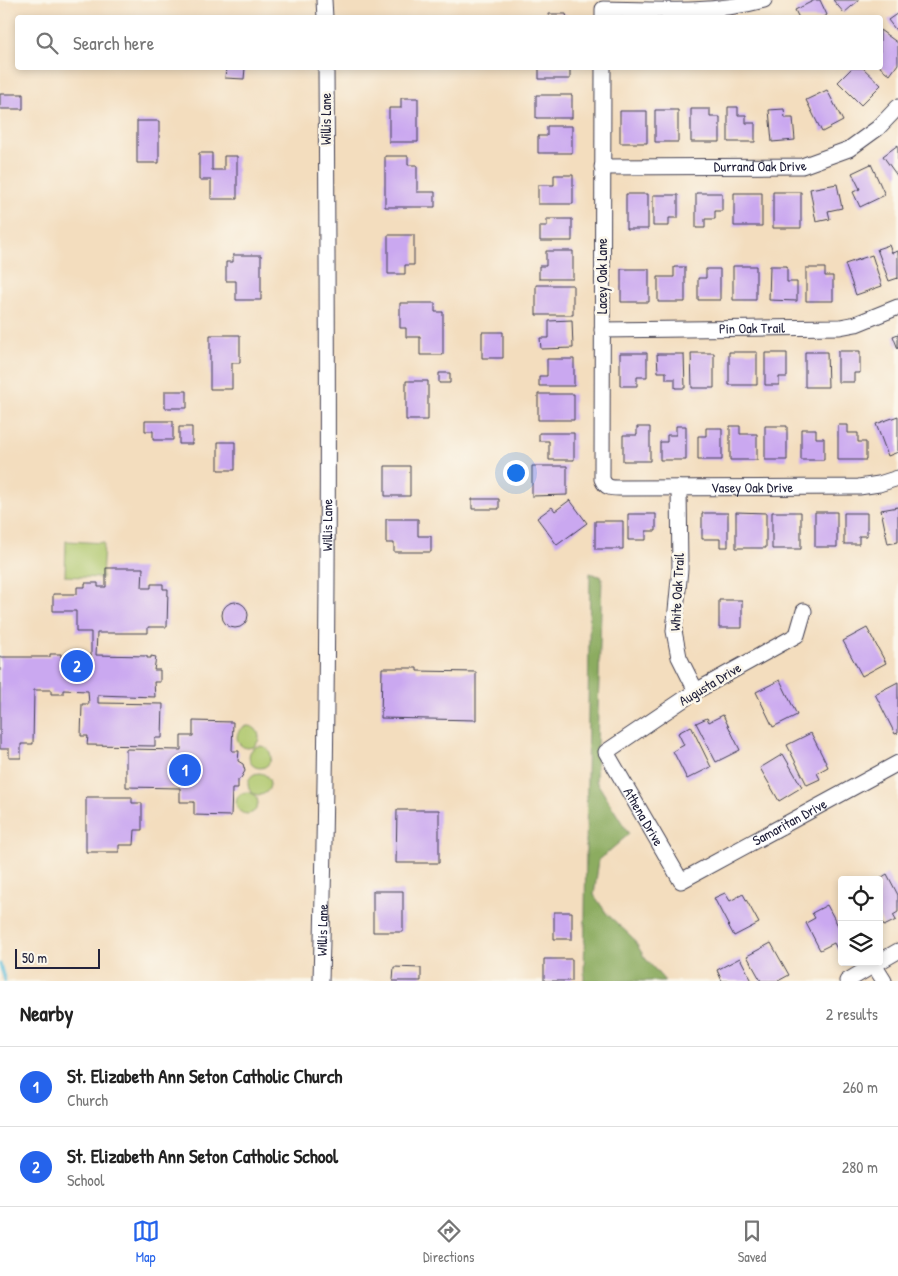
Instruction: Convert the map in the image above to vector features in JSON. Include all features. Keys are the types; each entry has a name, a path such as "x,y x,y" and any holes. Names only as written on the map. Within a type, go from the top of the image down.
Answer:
{"street":[{"path":"324,0 325,15"},
{"path":"603,13 725,8 764,0"},
{"name":"Willis Lane","path":"321,981 329,407 326,70"},
{"name":"Lacey Oak Lane","path":"603,70 602,479 605,485"},
{"name":"Durrand Oak Drive","path":"602,167 802,166 849,150 878,128 898,107"},
{"name":"Pin Oak Trail","path":"602,330 840,327 856,324 898,307"},
{"name":"Vasey Oak Drive","path":"605,485 607,487 622,488 859,487 879,484 898,478"},
{"name":"White Oak Trail","path":"679,488 680,570 674,631 679,657 696,691"},
{"name":"Augusta Drive","path":"606,752 696,691 797,635 804,611"},
{"name":"Athena Drive","path":"606,752 681,881"},
{"name":"Samaritan Drive","path":"681,881 898,763"},
{"path":"883,960 898,951"},
{"path":"856,979 873,966"},
{"path":"878,966 884,981"}],"green space":[{"path":"66,541 104,543 102,578 65,576"},
{"path":"590,573 602,577 596,781 629,834 599,860 594,895 607,914 632,937 645,958 665,981 584,981"},
{"path":"248,726 256,729 259,737 256,745 248,748 240,745 237,737 240,729"},
{"path":"260,746 268,749 271,757 268,765 260,768 252,765 249,757 252,749"},
{"path":"259,773 267,776 270,784 267,792 259,795 251,792 248,784 251,776"},
{"path":"247,792 255,795 258,803 255,811 247,814 239,811 236,803 239,795"}],"building":[{"path":"815,0 820,0 827,15 798,15 795,10"},
{"path":"833,0 859,0 844,13"},
{"path":"898,13 898,33 888,20"},
{"path":"566,14 566,15 549,15"},
{"path":"883,32 898,43 898,64 890,75 883,69"},
{"path":"226,70 245,70 244,79 225,78"},
{"path":"539,70 570,70 570,79 539,79"},
{"path":"850,70 865,70 881,85 861,105 838,82"},
{"path":"827,90 843,121 822,132 806,100"},
{"path":"0,94 23,94 23,109 0,109"},
{"path":"536,95 572,95 572,118 536,118"},
{"path":"401,98 418,98 418,142 389,142 389,108 401,108"},
{"path":"728,107 738,107 738,115 746,115 746,123 755,123 755,142 728,142"},
{"path":"691,109 710,109 710,117 720,117 720,142 691,142"},
{"path":"784,109 785,118 793,118 795,140 772,142 769,110"},
{"path":"655,110 678,110 678,142 655,142"},
{"path":"620,111 647,111 647,143 620,143"},
{"path":"137,121 159,121 159,163 137,163"},
{"path":"547,126 572,126 572,153 538,153 538,136 547,136"},
{"path":"898,145 898,177 883,156"},
{"path":"199,153 212,153 212,170 224,170 224,156 237,156 237,199 211,199 211,180 199,180"},
{"path":"385,156 408,156 408,165 417,165 417,192 435,192 435,207 385,207"},
{"path":"871,164 885,195 860,207 853,192 860,189 852,173"},
{"path":"554,175 573,175 573,204 538,204 538,185 554,185"},
{"path":"837,184 842,208 828,211 830,219 816,222 810,189"},
{"path":"773,192 801,192 801,228 773,228"},
{"path":"696,193 722,193 722,211 715,211 715,219 705,219 705,228 696,228"},
{"path":"734,193 762,193 762,226 734,226"},
{"path":"626,194 648,194 648,229 626,229"},
{"path":"653,195 678,195 678,218 669,218 669,226 653,226"},
{"path":"547,219 572,219 572,241 540,241 540,226 547,226"},
{"path":"388,235 414,235 414,265 405,265 405,274 388,274"},
{"path":"889,245 892,253 898,251 898,278 889,281 877,249"},
{"path":"546,251 573,251 573,279 539,279 539,266 546,266"},
{"path":"233,255 261,255 261,300 236,300 236,281 226,281 226,262 233,262"},
{"path":"872,255 882,286 856,295 845,264"},
{"path":"733,266 756,266 756,300 733,300"},
{"path":"770,266 787,266 787,282 797,282 797,301 769,300"},
{"path":"674,267 685,267 685,302 658,302 658,277 674,277"},
{"path":"806,268 825,268 825,276 833,276 833,301 806,301"},
{"path":"621,269 649,269 649,302 621,302"},
{"path":"706,269 720,269 720,300 698,300 698,278 706,278"},
{"path":"536,285 573,285 573,315 536,315"},
{"path":"400,303 435,303 435,312 443,312 443,355 420,355 420,337 406,337 406,328 400,328"},
{"path":"572,320 573,348 541,349 540,338 549,338 549,321"},
{"path":"482,332 503,332 503,358 482,358"},
{"path":"898,334 898,349 893,336"},
{"path":"210,335 240,335 240,363 232,363 232,389 210,389"},
{"path":"838,351 860,351 860,373 854,373 854,382 838,382"},
{"path":"729,352 757,352 757,385 729,385"},
{"path":"805,352 827,352 828,387 805,387"},
{"path":"620,353 647,353 647,377 637,377 637,386 620,386"},
{"path":"691,353 714,353 714,388 692,388"},
{"path":"765,353 787,353 787,377 779,377 779,385 765,385"},
{"path":"657,354 684,354 685,388 675,388 675,379 666,379 666,372 658,372"},
{"path":"547,359 574,359 574,386 539,386 539,376 547,376"},
{"path":"439,373 450,373 450,383 439,383"},
{"path":"406,381 428,381 428,420 406,420"},
{"path":"165,391 187,391 187,408 165,408"},
{"path":"538,394 574,394 574,420 538,420"},
{"path":"898,416 898,452 888,456 876,424"},
{"path":"145,421 173,421 173,440 153,440 153,431 145,431"},
{"path":"838,425 848,425 848,433 858,433 858,442 866,442 866,460 838,460"},
{"path":"676,426 686,426 686,460 660,460 660,442 667,442 667,435 676,435"},
{"path":"730,426 740,426 740,434 757,434 757,460 730,460"},
{"path":"765,426 787,426 787,460 765,460"},
{"path":"179,427 192,427 192,444 179,444"},
{"path":"637,427 650,427 650,461 623,461 623,435 637,435"},
{"path":"706,428 722,428 722,460 698,460 698,436 706,436"},
{"path":"801,429 816,429 816,438 824,438 824,460 801,460"},
{"path":"539,433 574,433 574,460 549,460 549,441 539,441"},
{"path":"218,442 235,442 235,470 218,470"},
{"path":"385,466 410,466 410,496 385,496"},
{"path":"532,466 567,466 567,495 532,496"},
{"path":"472,499 499,499 499,509 472,509"},
{"path":"570,500 587,523 557,545 537,518 552,507 555,511"},
{"path":"898,507 898,542 888,544 881,510"},
{"path":"736,512 766,513 766,548 736,548"},
{"path":"772,512 801,512 801,549 772,549"},
{"path":"815,512 837,512 837,547 815,547"},
{"path":"702,513 728,513 728,547 720,547 720,539 702,539"},
{"path":"844,513 867,513 867,536 859,536 859,544 844,544"},
{"path":"628,514 656,514 656,531 646,531 646,540 628,540"},
{"path":"386,519 418,519 418,536 431,536 431,552 394,552 394,543 386,543"},
{"path":"595,521 623,521 623,549 595,549"},
{"path":"106,568 143,568 142,588 151,588 151,584 163,584 163,589 168,589 167,627 148,627 148,633 97,633 96,655 156,657 154,670 160,670 160,682 154,682 155,697 98,695 98,703 163,704 162,738 155,738 155,746 87,745 88,736 81,736 82,704 89,704 88,691 63,690 63,694 51,694 51,690 34,690 33,744 21,744 21,758 9,758 9,749 0,749 0,656 50,657 50,654 61,654 61,657 75,658 75,655 85,656 85,661 91,661 91,632 76,632 76,611 53,611 53,594 77,594 77,587 85,587 85,583 98,583 98,587 106,587"},
{"path":"719,600 742,600 742,628 719,628"},
{"path":"235,602 244,606 248,615 244,624 235,628 226,624 222,615 226,606"},
{"path":"867,628 886,663 862,676 843,641"},
{"path":"382,668 417,668 417,671 476,672 476,720 381,718"},
{"path":"780,680 797,715 773,727 756,692"},
{"path":"898,682 898,733 895,734 875,694"},
{"path":"723,715 740,750 716,762 696,723 707,718 709,722"},
{"path":"193,721 233,722 232,751 239,751 238,761 243,764 245,771 238,780 238,789 232,789 231,816 194,815 194,802 180,802 180,788 126,787 126,749 181,750 181,736 193,736"},
{"path":"691,726 711,767 687,779 673,751 684,745 678,733"},
{"path":"811,733 828,767 817,773 820,779 807,785 787,745"},
{"path":"783,754 802,787 779,801 760,768"},
{"path":"86,797 132,797 132,803 142,803 142,830 135,830 134,845 119,845 119,852 86,852"},
{"path":"397,810 439,810 439,863 396,863"},
{"path":"887,874 898,895 898,912 893,915 896,920 884,926 883,924 883,876"},
{"path":"373,891 403,891 403,932 373,932"},
{"path":"725,893 730,901 743,894 759,923 734,936 714,898"},
{"path":"827,905 838,926 838,951 834,943 820,950 806,923 815,918 812,913"},
{"path":"554,912 572,912 572,939 554,939"},
{"path":"771,943 789,975 778,981 761,981 747,956"},
{"path":"740,958 752,981 722,981 717,970"},
{"path":"544,959 572,959 572,981 544,981"},
{"path":"394,967 421,968 421,981 393,981"}],"waterway":[{"path":"0,964 5,981"}],"place":[{"name":"St. Elizabeth Ann Seton Catholic School","path":"77,666"},
{"name":"St. Elizabeth Ann Seton Catholic Church","path":"185,770"}]}
